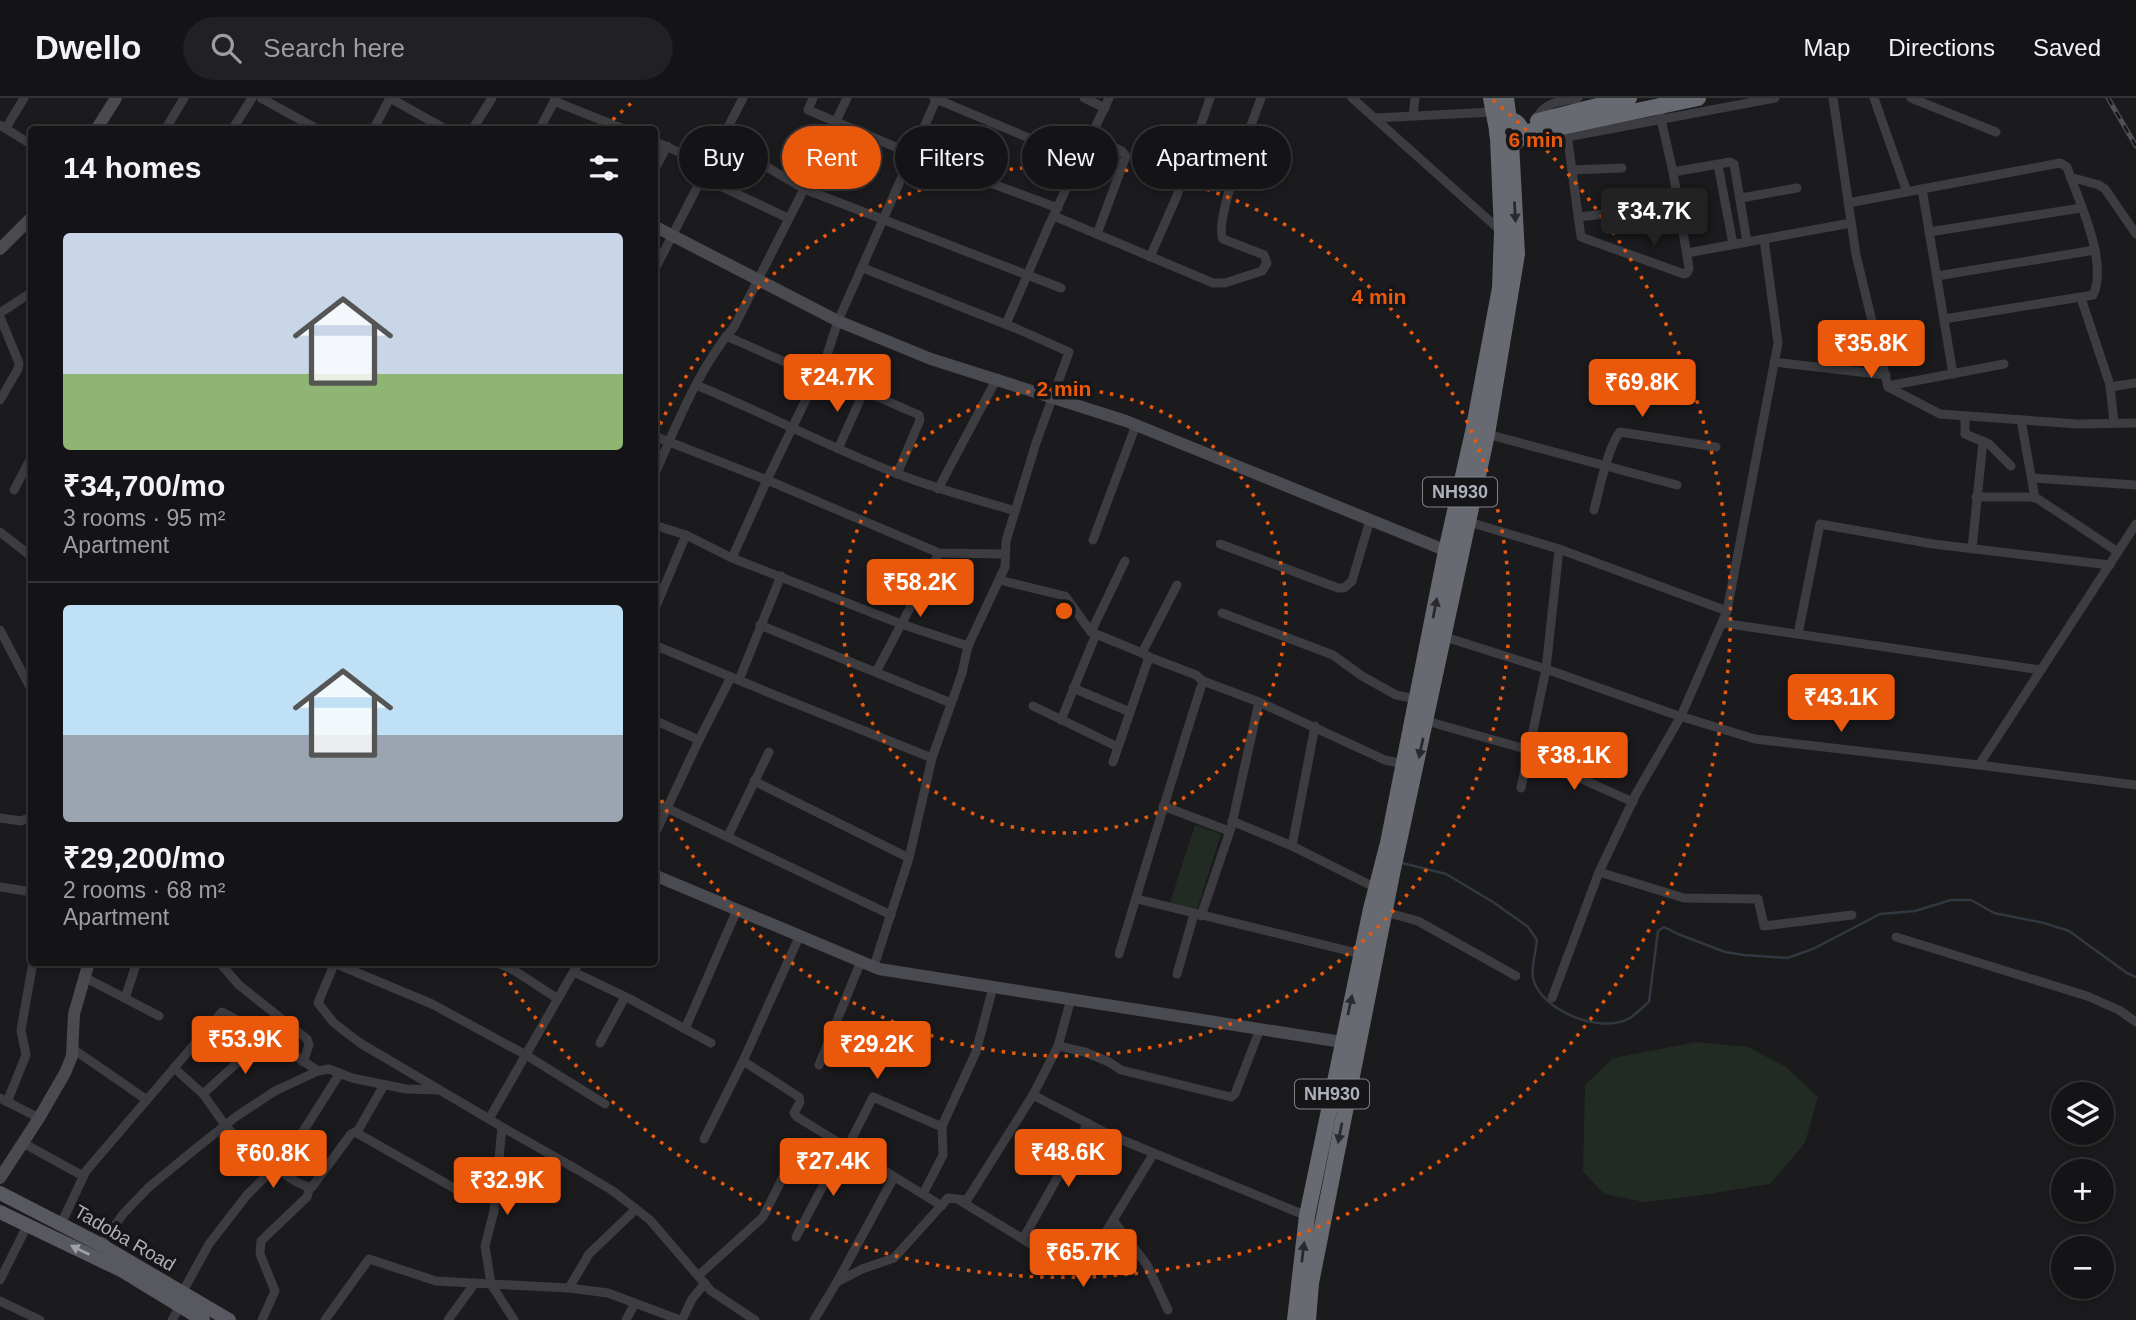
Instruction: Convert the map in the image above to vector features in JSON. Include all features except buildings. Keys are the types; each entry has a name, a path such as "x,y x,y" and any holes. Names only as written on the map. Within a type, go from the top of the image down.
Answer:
{"highway":[{"name":"NH930","path":"1294,1320 1307,1216 1385,912 1386,872 1517,254 1513,130 1506,98"},
{"path":"1513,130 1629,98"},
{"path":"1513,130 1567,131 1659,113 1698,98"},
{"name":"NH930","path":"1480,433 1500,288 1502,232 1513,130 1492,105"},
{"name":"NH930","path":"1454,554 1469,522 1471,476"},
{"name":"NH930","path":"1395,837 1401,763 1420,720 1411,699 1437,634"},
{"name":"NH930","path":"1308,1320 1311,1283 1362,954 1376,888 1386,872"}],"main road":[{"name":"Tadoba Road","path":"0,1193 101,1245 183,1298 203,1320"},
{"name":"Tadoba Road","path":"0,1212 229,1320"}],"street":[{"path":"24,98 3,126 28,142"},
{"path":"98,126 116,98"},
{"path":"167,126 184,98"},
{"path":"234,126 252,98"},
{"path":"261,98 312,126"},
{"path":"375,126 390,98 405,102 441,126"},
{"path":"474,126 492,98"},
{"path":"729,126 743,98"},
{"path":"813,98 807,110 895,147"},
{"path":"834,126 847,98"},
{"path":"924,126 936,98 1022,135"},
{"path":"1084,98 1105,108"},
{"path":"1096,126 1109,98"},
{"path":"1150,257 1176,198 1210,98"},
{"path":"999,189 1207,281 1219,283 1262,271 1265,268 1264,255 1223,239 1220,232 1227,193 1261,98"},
{"path":"1413,116 1415,98"},
{"path":"1513,130 1546,106 1578,98"},
{"path":"1567,131 1580,234 1584,239 1687,274 1687,253 1659,113 1775,98"},
{"path":"1833,98 1856,255 1888,386"},
{"path":"1874,98 1907,192"},
{"path":"1911,98 1996,131"},
{"path":"541,126 555,99 615,126"},
{"path":"1355,100 1502,232"},
{"path":"1375,118 1413,116 1492,105"},
{"path":"658,143 679,152"},
{"path":"658,163 667,146"},
{"path":"1118,149 1126,156 1118,178"},
{"path":"1848,203 2060,163 2067,167 2095,250 2095,292 2090,297 1944,319"},
{"path":"1718,164 1733,244"},
{"path":"1672,172 1734,164 1747,242"},
{"path":"1572,170 1622,168"},
{"path":"2070,177 2099,185 2105,190 2136,234"},
{"path":"1741,198 1797,188"},
{"path":"658,263 696,189"},
{"path":"726,189 788,218"},
{"path":"658,466 696,385 734,327 804,189 1061,288"},
{"path":"732,558 766,480 826,358 838,321 897,189"},
{"path":"1006,324 1067,189"},
{"path":"1097,234 1114,189"},
{"path":"1922,189 1953,374"},
{"path":"1578,217 1678,206"},
{"path":"1929,232 2081,208"},
{"path":"0,249 28,221"},
{"path":"1687,253 1851,223"},
{"path":"658,228 838,321 932,359 1136,425 1454,554"},
{"path":"1552,998 1599,872 1633,802 1681,716 1727,611 1778,343 1764,239"},
{"path":"1937,276 2095,250"},
{"path":"863,268 1006,324 1069,352 1015,511 1006,541 1004,567 968,646 932,758 909,858 874,966"},
{"path":"0,400 19,363 0,315 28,295"},
{"path":"2081,298 2110,387 2114,423"},
{"path":"726,336 817,376 864,391 918,414 920,417 897,474"},
{"path":"1774,362 1886,375"},
{"path":"1888,386 2004,364"},
{"path":"938,488 997,378"},
{"path":"2110,387 2136,383"},
{"path":"696,385 897,474 1015,511"},
{"path":"1888,386 1940,414 2078,424 2136,423"},
{"path":"838,449 864,391"},
{"path":"1965,416 1965,434 1992,446 2011,466"},
{"path":"2021,420 2035,498"},
{"path":"1093,540 1136,425"},
{"path":"1594,510 1616,436 1620,432 1716,447"},
{"path":"1480,433 1677,485"},
{"path":"658,438 939,553 1005,554"},
{"path":"1972,549 1983,441"},
{"path":"14,490 28,464"},
{"path":"2032,478 2136,485"},
{"path":"1976,497 2035,498 2118,552"},
{"path":"1220,544 1344,588 1352,581 1370,520"},
{"path":"1469,522 1559,550 1727,611"},
{"path":"1798,634 1820,524 1933,544 2110,565"},
{"path":"1979,765 2136,524"},
{"path":"658,526 686,535 732,558 901,624 968,646"},
{"path":"0,532 28,554"},
{"path":"658,602 686,535"},
{"path":"1521,788 1546,670 1559,550"},
{"path":"876,672 939,553"},
{"path":"1061,720 1125,561"},
{"path":"658,827 699,740 735,679 781,576"},
{"path":"999,580 1065,596 1094,633 1315,726 1385,760 1401,763"},
{"path":"1113,762 1146,655 1177,584"},
{"path":"1222,613 1333,655 1362,676 1396,695 1411,699"},
{"path":"1722,623 2041,670"},
{"path":"760,625 951,703"},
{"path":"0,630 3,641 28,684"},
{"path":"1437,634 1755,739 2136,785"},
{"path":"658,647 932,758"},
{"path":"1119,954 1203,681"},
{"path":"1073,688 1130,712"},
{"path":"1177,974 1229,831 1259,702"},
{"path":"1033,706 1118,747"},
{"path":"1420,720 1528,752 1633,802"},
{"path":"658,722 699,740"},
{"path":"1292,846 1315,726"},
{"path":"728,836 769,752"},
{"path":"754,781 909,858"},
{"path":"658,804 891,915"},
{"path":"1163,806 1229,831"},
{"path":"0,818 21,821 28,818"},
{"path":"1232,821 1292,846 1376,888"},
{"path":"1599,872 1684,898 1758,900 1764,926 1852,915"},
{"path":"658,878 874,966 1350,1043"},
{"path":"0,887 28,891"},
{"path":"1136,899 1362,954"},
{"path":"685,1029 737,910"},
{"path":"1385,912 1418,921 1516,976"},
{"path":"704,1139 800,935"},
{"path":"1896,937 2087,996 2119,1010 2136,1022"},
{"path":"819,1065 861,961"},
{"path":"32,966 21,1030 26,1055 4,1100 39,1118"},
{"path":"0,1178 65,1073 72,1056 74,1014 88,966"},
{"path":"125,998 136,966"},
{"path":"222,966 239,985 307,1039 309,1045 303,1062"},
{"path":"334,966 318,1003 334,1023 439,1090 612,1191 650,1220 711,1291 755,1320"},
{"path":"342,966 432,1004 526,1055 605,1104"},
{"path":"504,966 558,999"},
{"path":"489,1119 577,966"},
{"path":"574,972 710,1043"},
{"path":"84,977 159,1016"},
{"path":"923,1194 944,1152 942,1127 975,1052 993,987"},
{"path":"600,1043 625,997"},
{"path":"837,1282 862,1269 894,1258 948,1198 967,1200 1033,1095 1058,1046 1072,999"},
{"path":"61,1224 83,1175 222,1012 260,1032 317,1071"},
{"path":"1058,1046 1085,1052 1121,1070 1231,1097 1235,1094 1260,1029"},
{"path":"203,1094 239,1061 260,1032"},
{"path":"73,1049 147,1100"},
{"path":"743,1061 799,1097 795,1116 942,1206"},
{"path":"174,1068 203,1094 225,1125 272,1169 310,1188"},
{"path":"101,1245 123,1214 149,1187 225,1125 275,1091 317,1071 329,1069 406,1089 439,1090"},
{"path":"172,1320 209,1244 247,1195 290,1152 340,1073"},
{"path":"357,1132 384,1085"},
{"path":"1033,1095 1088,1124 1307,1216"},
{"path":"796,1237 873,1097 942,1127"},
{"path":"1023,1239 1088,1124"},
{"path":"502,1127 494,1211 485,1246 491,1284 514,1320"},
{"path":"262,1320 275,1291 260,1254 261,1241 307,1198 310,1188 351,1133 357,1132 468,1196"},
{"path":"23,1143 83,1175"},
{"path":"958,1199 1080,1274 1154,1153"},
{"path":"326,1320 369,1259 436,1281 569,1288 608,1293 681,1320 702,1279 763,1217 792,1161"},
{"path":"814,1320 894,1177"},
{"path":"569,1288 589,1254 636,1209"},
{"path":"1113,1220 1147,1265 1168,1310"},
{"path":"0,1280 27,1224"},
{"path":"448,1320 475,1283"},
{"path":"0,1301 40,1320"},
{"path":"626,1320 635,1303"}],"shaded area":[{"path":"1195,825 1221,834 1197,910 1170,902"},
{"path":"1696,1042 1748,1047 1786,1067 1818,1097 1805,1143 1770,1184 1644,1202 1604,1194 1583,1171 1585,1085 1613,1058"}],"waterway":[{"path":"1402,863 1446,874 1528,927 1537,940 1533,978 1538,990 1558,1009 1587,1021 1616,1023 1633,1016 1649,1002 1658,931 1664,927 1725,952 1787,958 1813,949 1880,914 1915,911 1951,900 1971,900 1994,913 2069,931 2136,977"}],"railway":[{"path":"2108,98 2136,146"}]}
